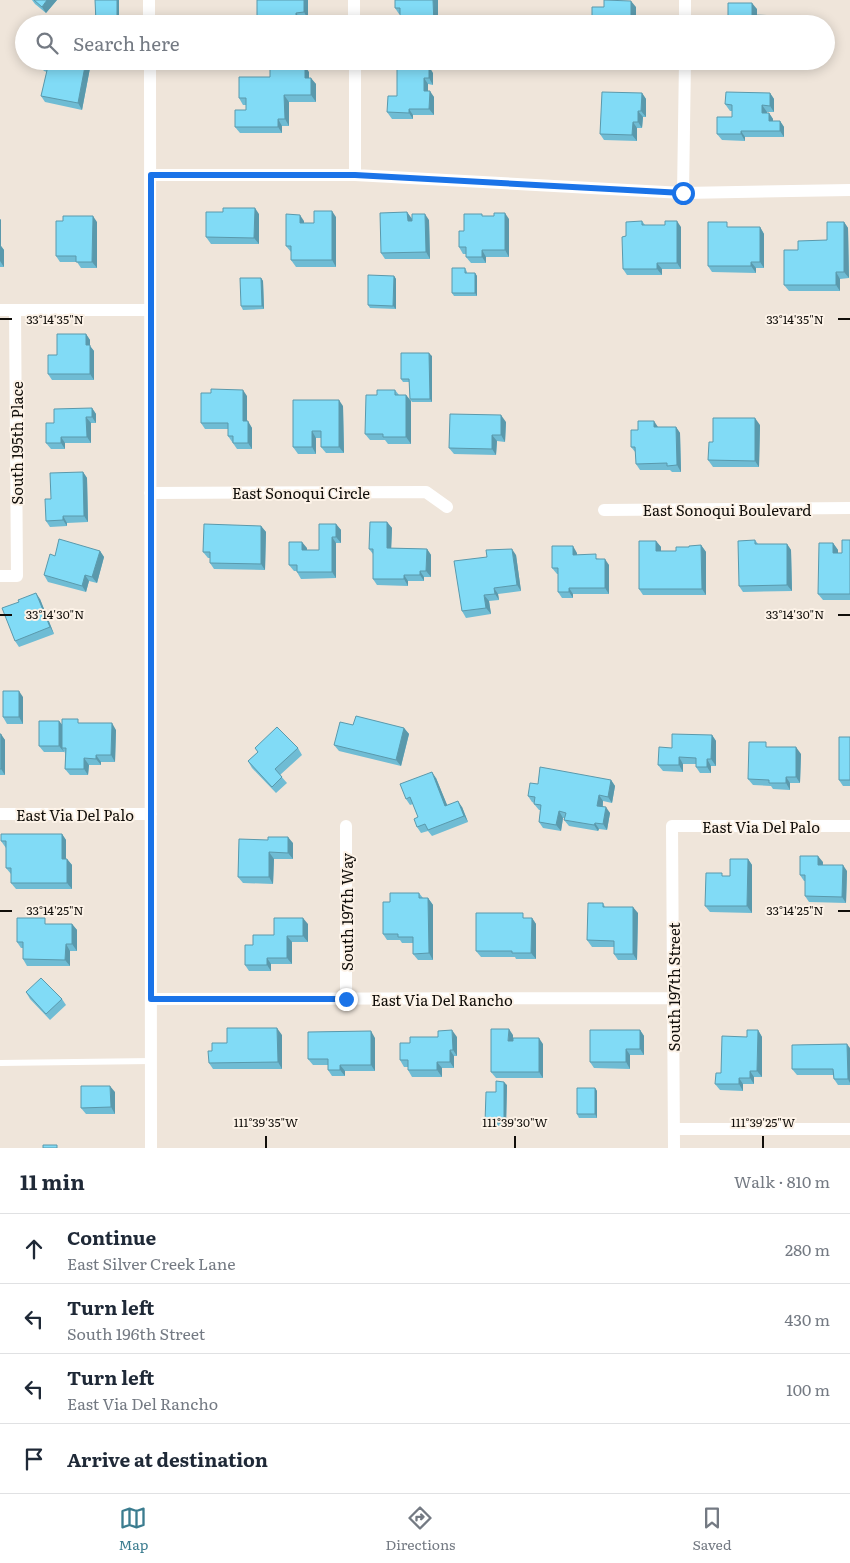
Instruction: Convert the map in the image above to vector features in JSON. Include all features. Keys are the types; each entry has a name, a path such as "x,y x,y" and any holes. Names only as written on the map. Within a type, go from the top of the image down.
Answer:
{"street":[{"path":"149,0 149,15"},
{"path":"354,0 354,15"},
{"path":"685,0 685,15"},
{"path":"150,70 151,1148"},
{"path":"354,70 355,175"},
{"path":"683,193 685,70"},
{"path":"151,175 355,175 683,193 850,190"},
{"path":"0,310 150,310"},
{"name":"South 195th Place","path":"0,576 17,576 15,310"},
{"name":"East Sonoqui Circle","path":"150,493 426,492 447,507"},
{"name":"East Sonoqui Boulevard","path":"604,510 850,508"},
{"name":"East Via Del Palo","path":"0,814 151,814"},
{"name":"South 197th Way","path":"346,826 346,999"},
{"name":"East Via Del Palo","path":"672,826 850,826"},
{"name":"South 197th Street","path":"672,826 674,1148"},
{"name":"East Via Del Rancho","path":"151,999 672,998"},
{"path":"674,1129 850,1129"}],"lane":[{"path":"0,1062 151,1061"}],"building":[{"path":"34,0 47,0 42,7"},
{"path":"95,0 117,0 117,15 96,15"},
{"path":"257,0 304,0 304,12 296,13 296,15 257,15"},
{"path":"395,0 433,0 434,15 400,15 400,8 395,8"},
{"path":"604,0 631,1 631,15 592,15 592,7 604,7"},
{"path":"728,3 752,3 752,15 728,15"},
{"path":"47,70 84,70 78,103 41,96"},
{"path":"270,70 305,70 305,78 311,78 311,95 284,95 285,119 278,119 278,127 235,127 235,110 246,110 246,98 239,98 239,77 270,77"},
{"path":"397,70 429,70 429,78 424,78 424,91 430,91 429,109 409,109 409,113 387,112 388,96 397,96"},
{"path":"602,92 642,93 641,111 638,111 638,122 633,122 632,135 600,134"},
{"path":"726,92 770,93 770,106 762,105 762,113 769,113 769,121 780,121 780,131 741,131 741,134 717,134 717,117 732,117 732,105 725,104"},
{"path":"223,208 255,208 254,238 206,237 206,212 223,212"},
{"path":"314,211 332,211 332,260 291,260 291,246 286,246 286,214 300,215 300,223 314,223"},
{"path":"407,212 408,221 412,221 412,214 425,214 426,252 381,253 380,213"},
{"path":"494,213 505,213 505,250 482,250 482,257 466,257 466,247 459,247 459,231 464,231 464,214 494,216"},
{"path":"63,216 93,216 92,262 76,262 76,256 56,256 56,221 63,221"},
{"path":"642,221 642,225 665,225 665,221 677,221 677,263 657,263 657,269 623,269 622,237 626,236 626,222"},
{"path":"708,222 727,222 727,227 760,227 760,262 751,262 751,266 708,266"},
{"path":"827,222 844,222 844,272 836,272 836,285 784,285 784,250 798,250 798,241 827,240"},
{"path":"452,268 465,268 465,273 475,273 475,293 452,293"},
{"path":"368,275 394,276 393,306 368,305"},
{"path":"240,278 261,278 262,306 241,306"},
{"path":"57,334 86,334 86,345 90,345 90,374 48,374 48,355 57,355"},
{"path":"401,353 429,353 430,399 410,399 409,379 401,379"},
{"path":"211,389 243,390 243,421 248,421 248,443 233,443 233,436 228,436 228,423 201,423 201,393 211,393"},
{"path":"377,390 395,390 395,395 406,395 406,437 383,437 383,434 365,434 366,395 377,395"},
{"path":"293,400 339,400 339,447 321,447 321,431 312,431 312,447 293,447"},
{"path":"92,408 92,417 86,417 87,437 61,437 61,443 46,443 46,423 54,423 54,409"},
{"path":"450,414 501,415 501,435 492,435 492,449 449,448"},
{"path":"713,418 755,418 755,461 708,460 709,442 713,442"},
{"path":"638,421 654,421 654,427 676,427 677,465 667,466 667,463 636,464 635,447 631,447 631,430 638,430"},
{"path":"83,472 84,516 63,516 63,520 46,521 45,499 51,499 50,473"},
{"path":"370,522 387,522 387,548 427,549 426,571 420,571 420,575 404,575 404,579 373,579 373,549 369,549"},
{"path":"204,524 261,526 261,564 210,563 210,552 203,552"},
{"path":"319,524 336,524 336,537 332,537 332,572 297,572 297,565 289,565 289,542 302,542 302,550 319,550"},
{"path":"59,539 100,551 92,577 85,575 82,586 44,575 50,554 55,556"},
{"path":"755,540 755,544 787,544 787,585 739,586 738,541"},
{"path":"842,540 850,540 850,594 818,594 819,543 833,543 833,553 842,553"},
{"path":"639,541 656,541 656,551 676,551 676,547 701,545 702,589 639,589"},
{"path":"552,546 573,546 573,555 596,554 596,559 605,559 605,588 569,588 569,592 558,592 558,568 552,568"},
{"path":"512,549 517,585 494,588 495,594 484,595 486,608 462,611 454,561 487,557 486,550"},
{"path":"36,593 50,627 15,641 2,608"},
{"path":"3,691 19,691 19,717 3,717"},
{"path":"356,716 404,728 396,760 334,745 340,722 353,725"},
{"path":"62,719 78,719 78,723 112,723 111,755 96,755 96,759 84,758 84,769 65,769 66,748 62,748"},
{"path":"39,721 59,721 59,746 39,746"},
{"path":"277,727 298,748 275,769 282,777 272,787 248,761 258,752 255,748"},
{"path":"1,734 1,769 0,769"},
{"path":"672,734 712,735 711,759 707,759 707,767 696,767 696,758 679,757 679,765 658,765 659,747 672,748"},
{"path":"839,737 850,737 850,780 839,780"},
{"path":"749,742 766,742 766,747 796,747 796,777 786,777 786,783 769,783 769,780 748,779"},
{"path":"540,767 611,780 608,797 599,795 597,806 606,807 603,824 595,823 594,825 564,820 566,813 559,811 556,825 539,822 541,805 534,804 535,797 528,796 530,783 538,784"},
{"path":"432,772 445,806 458,801 464,816 428,830 425,824 417,827 414,819 418,817 410,797 406,799 400,784"},
{"path":"1,834 62,834 62,859 67,859 67,883 11,883 11,868 6,868 6,841 1,841"},
{"path":"268,837 288,837 288,853 269,852 269,877 238,877 239,839 268,840"},
{"path":"800,856 818,856 818,865 843,865 842,897 805,896 805,875 800,875"},
{"path":"730,859 748,859 747,906 705,906 706,873 722,873 722,876 730,876"},
{"path":"390,893 419,893 419,898 428,898 429,953 413,954 413,937 383,934 383,902 390,902"},
{"path":"588,903 603,903 603,907 633,907 633,954 614,954 614,941 587,940"},
{"path":"476,913 523,913 523,918 532,918 531,953 476,951"},
{"path":"17,918 45,918 45,924 72,924 72,944 66,944 65,960 23,959 23,942 17,942"},
{"path":"274,918 303,918 303,936 287,936 287,958 267,958 267,965 245,965 245,945 253,945 253,935 274,935"},
{"path":"41,978 62,999 46,1014 26,992"},
{"path":"227,1028 277,1028 278,1062 209,1063 208,1051 212,1051 212,1043 227,1043"},
{"path":"491,1029 509,1029 508,1041 513,1041 513,1038 539,1038 539,1072 491,1072"},
{"path":"452,1030 453,1050 450,1050 450,1062 437,1062 437,1070 408,1070 408,1060 400,1060 400,1043 410,1043 410,1037 438,1037 438,1031"},
{"path":"590,1030 640,1030 640,1049 626,1049 626,1062 590,1062"},
{"path":"747,1030 758,1030 757,1071 750,1071 750,1078 739,1078 739,1084 715,1084 716,1073 721,1073 722,1036 747,1037"},
{"path":"371,1031 371,1065 340,1065 340,1070 328,1070 328,1059 308,1059 308,1032"},
{"path":"847,1044 848,1079 834,1079 833,1069 792,1069 792,1045"},
{"path":"496,1081 504,1082 504,1123 485,1123 486,1092 496,1092"},
{"path":"81,1086 110,1086 111,1107 81,1108"},
{"path":"577,1088 595,1088 595,1114 577,1114"},
{"path":"43,1145 57,1145 57,1148 43,1148"}],"route":[{"path":"346,999 151,999 151,175 355,175 683,193"}]}
